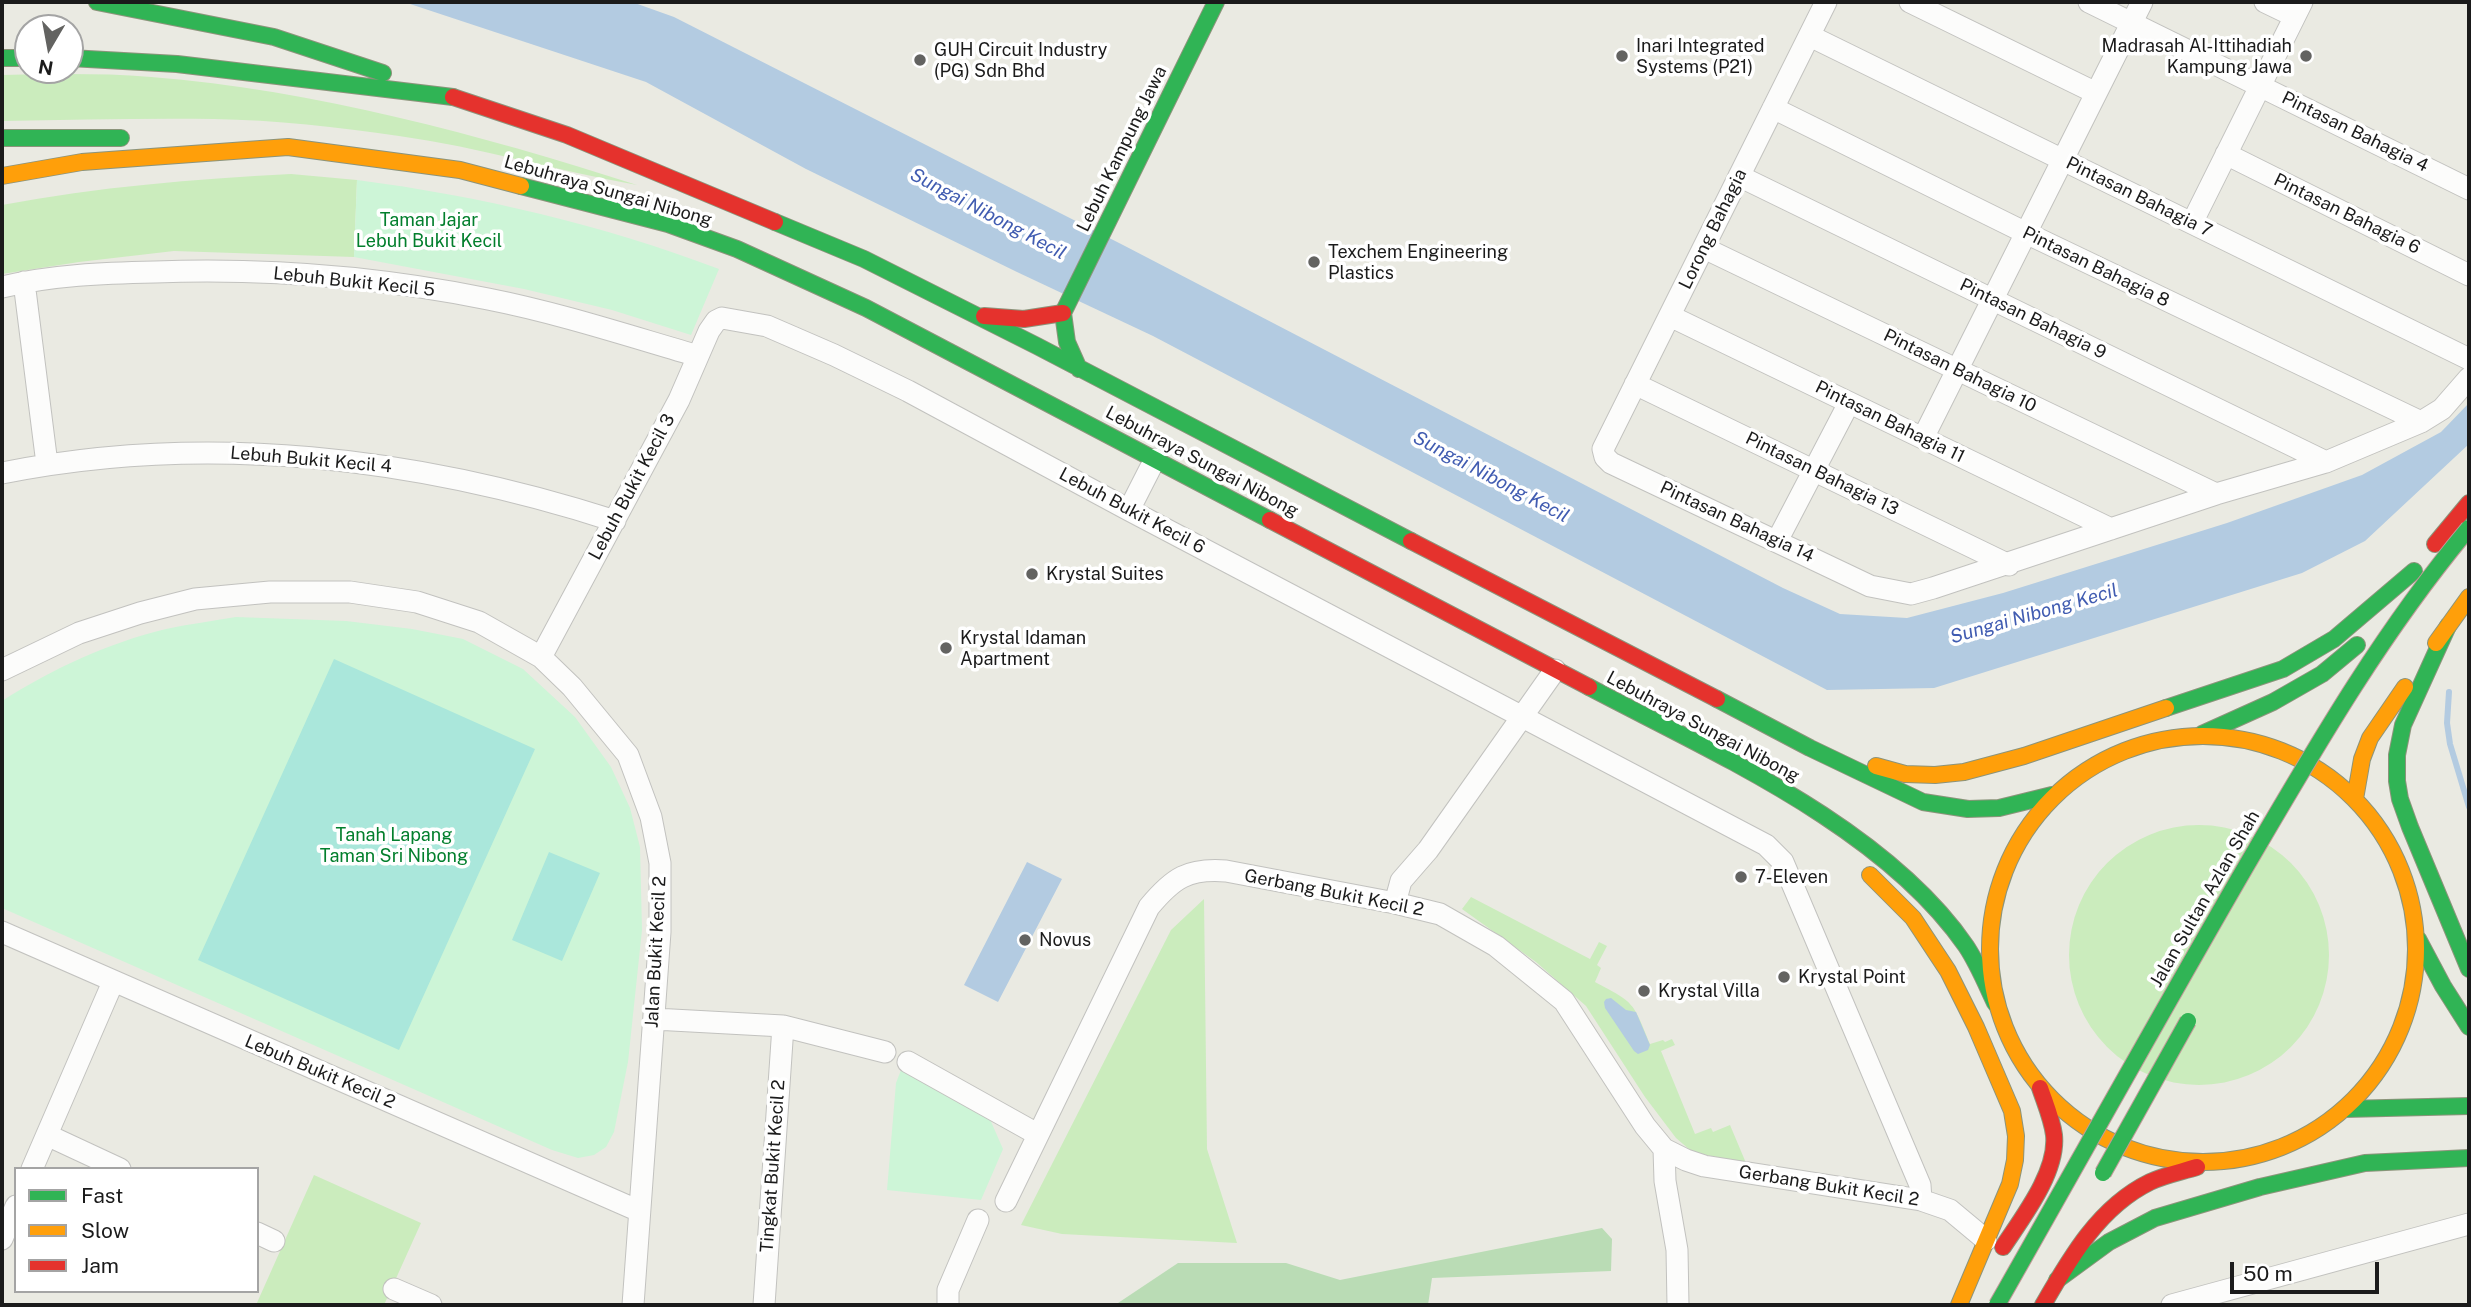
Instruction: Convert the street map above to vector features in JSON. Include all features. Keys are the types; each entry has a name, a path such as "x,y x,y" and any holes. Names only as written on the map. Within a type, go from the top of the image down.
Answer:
{"main road":[{"path":"97,2 274,37 453,97"},
{"name":"Lebuh Kampung Jawa","path":"1065,308 1216,2"},
{"path":"84,59 177,64 453,97"},
{"name":"Lebuhraya Sungai Nibong","path":"453,97 567,135 864,258 1810,748 1923,802 1968,809 1999,808 2052,795"},
{"path":"2,138 134,138"},
{"path":"184,139 288,147"},
{"path":"2,176 82,162 288,147"},
{"name":"Lebuhraya Sungai Nibong","path":"288,147 460,170 668,224 737,249 866,308 1736,764 1787,794 1869,850 1920,891 1964,942 1995,1003"},
{"path":"977,315 1016,321 1037,320 1065,308 1063,331 1079,369"},
{"path":"2199,735 2273,702 2322,674 2360,643 2414,570 2469,503"},
{"name":"Jalan Sultan Azlan Shah","path":"1997,1305 2329,723 2385,636 2444,556 2469,528"},
{"path":"1810,748 1905,774 1964,772 2024,756 2283,669 2334,639 2414,570"},
{"path":"2355,799 2362,759 2370,738 2469,597"},
{"path":"2448,626 2403,725 2397,755 2397,781 2403,808 2469,969"},
{"path":"2042,1305 2097,1221 2122,1198 2148,1183 2213,1162 2260,1154 2294,1141 2345,1109 2378,1073 2401,1031 2414,985 2417,936 2408,886 2387,839 2355,799 2322,771 2284,751 2242,739 2199,735 2146,743 2096,763 2052,795 2024,830 2003,870 1990,913 1988,958 1995,1003 2012,1048 2040,1087 2076,1120 2118,1144 2164,1158 2213,1162"},
{"path":"2322,785 2335,762"},
{"path":"1787,794 1844,849"},
{"path":"1861,866 1913,918 1935,949 1961,994 2012,1111 2016,1136 2010,1184 1959,1305"},
{"path":"2417,936 2443,986 2469,1027"},
{"path":"2095,1186 2195,1007"},
{"path":"1966,1305 2042,1184 2054,1139 2040,1087"},
{"path":"2345,1109 2469,1106"},
{"path":"2057,1280 2109,1242 2155,1218 2260,1187 2365,1163 2469,1158"},
{"path":"2027,1305 2067,1235"}],"street":[{"name":"Lorong Bahagia","path":"1605,457 1604,449 1635,384 1826,2"},
{"path":"1910,2 2096,93"},
{"name":"Pintasan Bahagia 4","path":"2089,2 2469,189"},
{"path":"1923,438 2142,2"},
{"path":"2192,223 2298,9 2265,2"},
{"name":"Pintasan Bahagia 7","path":"1810,36 2469,359"},
{"name":"Pintasan Bahagia 8","path":"1773,108 2026,233 2421,422"},
{"name":"Pintasan Bahagia 6","path":"2226,154 2469,275"},
{"name":"Pintasan Bahagia 9","path":"1739,176 2326,462"},
{"name":"Pintasan Bahagia 10","path":"1704,248 2216,494"},
{"name":"Lebuh Bukit Kecil 5","path":"2,287 97,273 225,270 376,281 488,299 566,317 698,356"},
{"path":"24,282 47,464"},
{"name":"Pintasan Bahagia 11","path":"1670,316 2111,529"},
{"name":"Lebuh Bukit Kecil 3","path":"541,657 679,400 709,331 716,321 722,318"},
{"name":"Lebuh Bukit Kecil 6","path":"722,318 766,326 908,391 1766,845 1783,862 1920,1185 1921,1200"},
{"name":"Pintasan Bahagia 14","path":"1605,457 1611,463 1870,586 1911,594 2009,565 2216,494 2326,462 2421,422 2442,409 2469,378"},
{"name":"Pintasan Bahagia 13","path":"1635,384 2009,565"},
{"path":"1777,541 1849,403"},
{"name":"Lebuh Bukit Kecil 4","path":"2,473 47,464 163,452 271,454 401,468 468,481 561,503 615,521"},
{"path":"1129,510 1155,459"},
{"name":"Jalan Bukit Kecil 2","path":"2,670 79,633 195,599 270,593 350,592 416,602 479,622 541,657 572,687 628,755 643,790 660,863 660,932 633,1305"},
{"path":"1395,903 1401,881 1418,863 1527,719 1555,670"},
{"name":"Gerbang Bukit Kecil 2","path":"1006,1201 1149,907 1165,888 1189,873 1204,869 1395,903 1440,914 1496,946 1564,1002 1645,1126 1664,1149 1704,1166 1921,1200 1950,1210 1986,1240"},
{"name":"Lebuh Bukit Kecil 2","path":"2,932 639,1211"},
{"path":"33,1167 113,982"},
{"path":"654,1018 783,1026 885,1052"},
{"name":"Tingkat Bukit Kecil 2","path":"764,1305 783,1026"},
{"path":"908,1062 1037,1134"},
{"path":"47,1135 116,1167"},
{"path":"1664,1149 1665,1181 1677,1250 1678,1305"},
{"path":"2,1239 14,1211"},
{"path":"948,1305 948,1290 978,1220"},
{"path":"2172,1305 2469,1224"},
{"path":"394,1289 431,1305"}],"green space":[{"path":"84,74 213,83 274,92 397,117 518,149 637,185 429,141 306,124 214,119 2,121 2,75 14,75 14,84 84,84"},
{"path":"291,174 357,180 354,257 174,251 2,274 2,205 146,185"},
{"name":"Taman Jajar Lebuh Bukit Kecil","path":"357,180 449,194 541,214 631,239 719,269 691,335 612,310 524,289 354,257"},
{"name":"Tanah Lapang Taman Sri Nibong","path":"236,617 346,621 412,629 463,639 523,669 575,717 611,767 630,808 640,847 642,930 628,1062 614,1132 606,1147 594,1155 578,1158 552,1150 2,908 2,701 41,678 102,649 166,629"},
{"path":"334,659 535,749 399,1050 198,960"},
{"path":"2199,825 2237,830 2260,840 2282,854 2300,872 2324,917 2329,955 2324,993 2314,1016 2300,1038 2282,1056 2237,1080 2199,1085 2161,1080 2138,1070 2116,1056 2098,1038 2074,993 2069,955 2074,917 2084,894 2098,872 2116,854 2161,830"},
{"path":"549,852 600,873 562,961 512,940"},
{"path":"1471,897 1590,959 1599,942 1607,946 1597,965 1601,968 1595,982 1631,1005 1650,1044 1672,1039 1675,1045 1661,1051 1695,1134 1711,1128 1713,1132 1730,1125 1746,1163 1701,1154 1690,1150 1676,1138 1645,1097 1586,1006 1536,962 1462,909"},
{"path":"1204,899 1207,1149 1237,1243 1062,1234 1021,1225 1171,930"},
{"path":"901,1070 989,1117 1003,1149 981,1200 887,1190 896,1083"},
{"path":"314,1175 421,1223 384,1305 256,1305"},
{"path":"1602,1228 1612,1239 1611,1271 1432,1278 1428,1305 1115,1305 1178,1263 1286,1263 1340,1280"}],"water":[{"name":"Sungai Nibong Kecil","path":"404,2 632,2 674,17 1123,245 1783,588 1840,614 1907,618 2003,593 2227,523 2362,475 2441,432 2469,403 2469,444 2365,541 2302,573 1934,688 1827,690 1153,336 806,169 646,82"},
{"path":"1027,862 1062,879 998,1002 964,985"},
{"path":"1611,998 1626,1010 1636,1012 1650,1045 1648,1050 1638,1054 1634,1051 1605,1008 1604,1002"}],"waterway":[{"path":"2449,692 2447,723 2450,744 2469,807"}],"traffic: fast":[{"path":"97,2 274,37 383,73"},
{"path":"1079,369 1067,342 1063,313 1216,2"},
{"path":"2,58 14,58"},
{"path":"84,59 177,64 453,97"},
{"path":"2,138 121,138"},
{"path":"521,186 668,224 737,249 866,308 1270,520"},
{"path":"775,222 864,259 1411,541"},
{"path":"1997,1305 2214,922 2323,736 2407,609 2469,528"},
{"path":"2166,708 2283,669 2334,639 2414,571"},
{"path":"2448,626 2403,725 2397,755 2397,781 2410,827 2469,969"},
{"path":"2202,734 2273,702 2322,674 2357,645"},
{"path":"1589,687 1742,767 1844,829 1890,865 1931,903 1966,946 1995,1003"},
{"path":"1717,699 1810,748 1923,802 1968,809 1999,808 2052,795"},
{"path":"2418,939 2469,1027"},
{"path":"2103,1173 2188,1021"},
{"path":"2345,1109 2469,1106"},
{"path":"2057,1280 2109,1242 2155,1218 2260,1187 2365,1163 2469,1158"}],"traffic: slow":[{"path":"288,147 460,170 521,186"},
{"path":"2,176 82,162 288,147"},
{"path":"2436,643 2469,597"},
{"path":"2355,799 2362,759 2370,738 2405,687"},
{"path":"1876,766 1905,774 1964,772 2024,756 2166,708"},
{"path":"2203,736 2245,740 2285,752 2321,772 2354,798 2380,831 2400,867 2412,907 2416,949 2412,991 2400,1031 2380,1067 2354,1100 2321,1126 2285,1146 2245,1158 2203,1162 2161,1158 2121,1146 2085,1126 2052,1100 2026,1067 2006,1031 1994,991 1990,949 1994,907 2006,867 2026,831 2052,798 2085,772 2121,752 2161,740 2203,736"},
{"path":"1870,875 1913,918 1948,971 1976,1027 2012,1111 2016,1136 2010,1184 1959,1305"}],"traffic: jam":[{"path":"453,97 567,135 775,222"},
{"path":"984,316 1024,319 1063,313"},
{"path":"2435,544 2469,503"},
{"path":"1270,520 1589,687"},
{"path":"1411,541 1717,699"},
{"path":"2003,1247 2029,1209 2045,1179 2054,1149 2050,1117 2040,1088"},
{"path":"2043,1305 2075,1252 2116,1205 2150,1182 2197,1167"}],"place":[{"name":"Inari Integrated Systems (P21)","path":"1622,56"},
{"name":"Madrasah Al-Ittihadiah Kampung Jawa","path":"2306,56"},
{"name":"GUH Circuit Industry (PG) Sdn Bhd","path":"920,60"},
{"name":"Texchem Engineering Plastics","path":"1314,262"},
{"name":"Krystal Suites","path":"1032,574"},
{"name":"Krystal Idaman Apartment","path":"946,648"},
{"name":"7-Eleven","path":"1741,877"},
{"name":"Novus","path":"1025,940"},
{"name":"Krystal Point","path":"1784,977"},
{"name":"Krystal Villa","path":"1644,991"}]}
